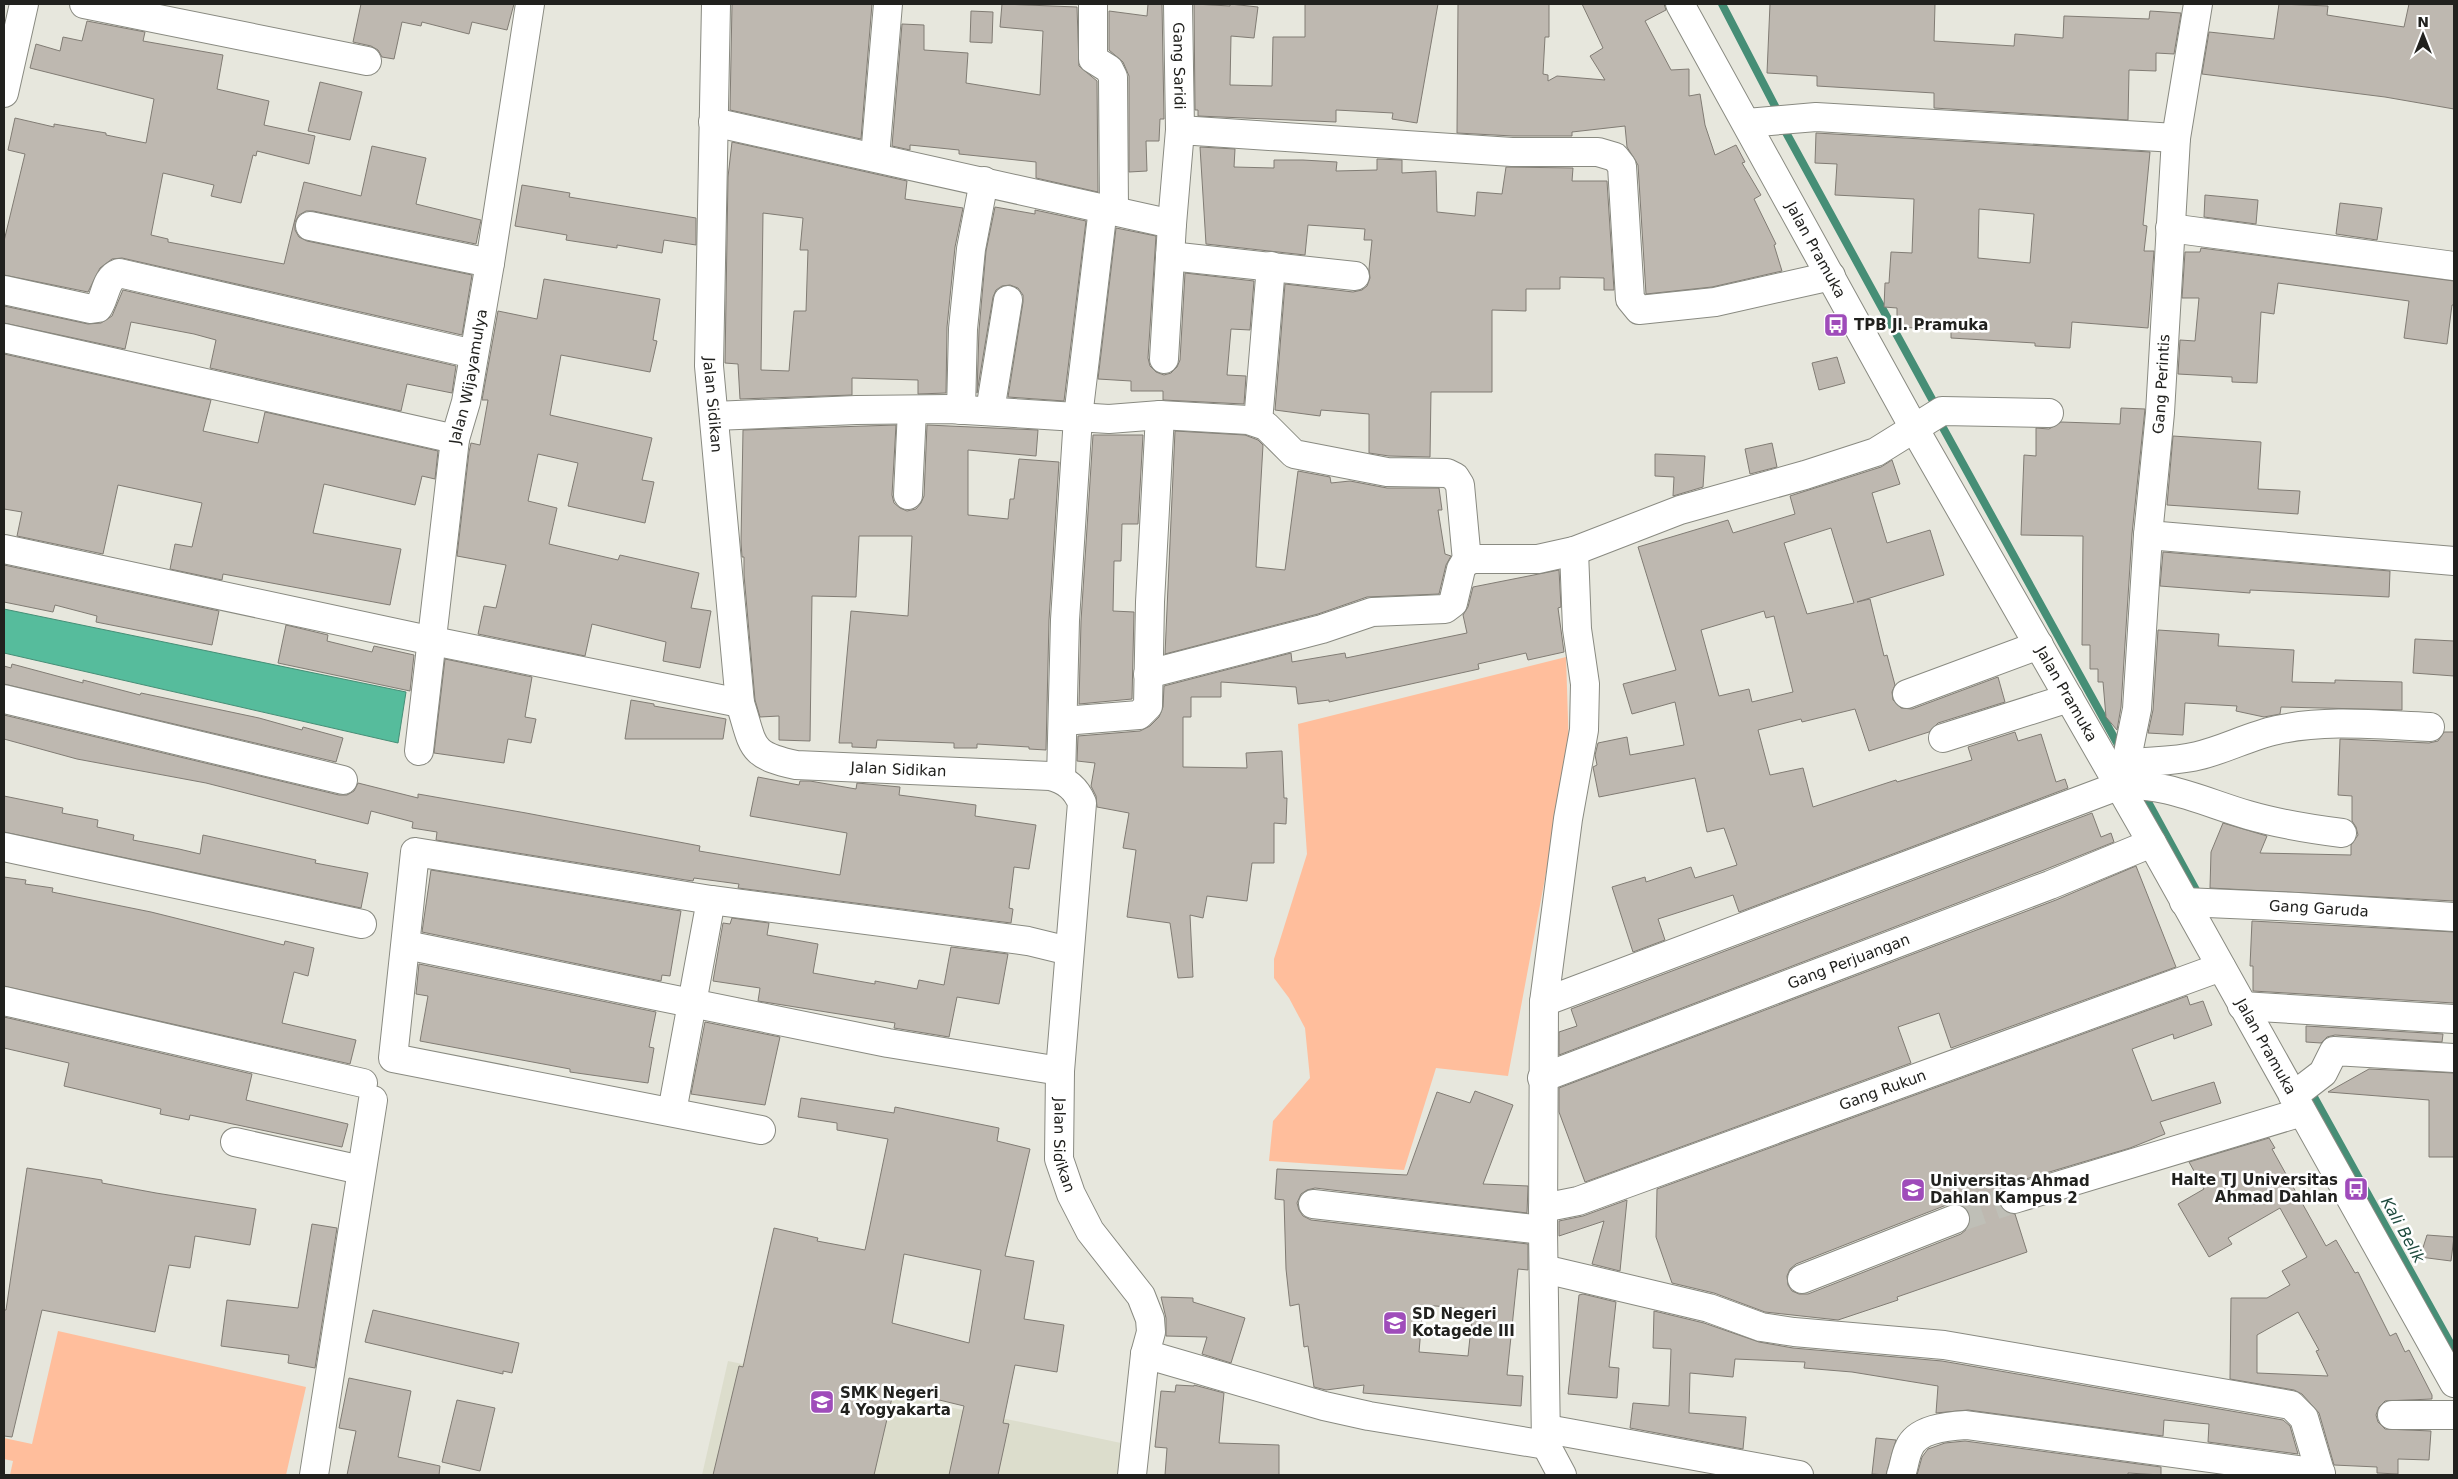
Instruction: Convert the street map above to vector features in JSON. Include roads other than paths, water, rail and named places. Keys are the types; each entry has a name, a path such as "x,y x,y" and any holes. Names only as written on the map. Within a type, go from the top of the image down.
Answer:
{"street":[{"path":"4,93 22,4"},
{"path":"84,4 367,61"},
{"name":"Jalan Wijayamulya","path":"419,751 456,439 466,402 490,263 530,4"},
{"name":"Jalan Sidikan","path":"716,4 709,366 740,703 754,746 760,754 773,760 796,765 947,773 1024,774 1061,778 1074,788 1082,803 1060,1071 1059,1159 1071,1194 1090,1231 1147,1306 1151,1332 1145,1354 1132,1475"},
{"path":"876,157 888,4"},
{"path":"1061,778 1065,620 1078,417 1108,209 1113,76 1109,69 1093,59 1093,4"},
{"name":"Gang Saridi","path":"1164,359 1180,130 1178,4"},
{"name":"Jalan Pramuka","path":"1680,4 1748,123 1914,428 2069,698 2128,773 2152,843 2454,1383"},
{"name":"Gang Perintis","path":"2128,773 2137,709 2148,535 2160,413 2176,138 2198,4"},
{"path":"1748,123 1816,117 2176,138"},
{"path":"713,122 1172,224"},
{"path":"1180,130 1512,152 1598,152 1615,157 1620,161 1626,203 1630,299 1639,310 1715,302 1831,276"},
{"path":"961,410 963,329 970,249 984,181"},
{"path":"310,226 490,263"},
{"path":"2170,228 2454,266"},
{"path":"1170,256 1355,276"},
{"path":"1258,422 1271,266"},
{"path":"4,290 91,309 98,308 104,299 109,280 119,273 474,354"},
{"path":"990,411 1008,300"},
{"path":"4,338 456,439"},
{"path":"908,495 912,410"},
{"path":"714,416 961,410 1109,419 1160,415 1258,422 1275,434 1294,454 1387,472 1441,473 1455,477 1460,485 1467,561"},
{"path":"1148,674 1322,629 1372,612 1445,609 1453,603 1461,569 1467,561 1478,558 1538,559 1574,552 1680,510 1804,475 1876,452 1942,411 2049,413"},
{"path":"1063,721 1139,715 1148,706 1160,415"},
{"path":"2148,535 2454,561"},
{"path":"4,549 433,641 740,703"},
{"path":"1562,1475 1547,1437 1542,1078 1544,1002 1568,819 1584,730 1585,684 1577,629 1573,578 1574,552"},
{"path":"1907,694 2039,645"},
{"path":"1943,738 2069,698"},
{"path":"4,699 343,780"},
{"path":"1544,1002 2128,773 2197,756 2266,733 2308,725 2430,727"},
{"path":"2128,773 2270,821 2295,827 2342,833"},
{"name":"Gang Perjuangan","path":"1542,1078 2050,885 2152,843"},
{"path":"4,847 362,924"},
{"path":"761,1130 393,1058 415,852 711,900 1028,941 1069,951"},
{"path":"672,1112 711,900"},
{"name":"Gang Garuda","path":"2184,902 2454,917"},
{"path":"406,946 888,1043 1060,1071"},
{"name":"Gang Rukun","path":"1313,1204 1543,1219 1578,1200 2221,968"},
{"path":"4,1001 368,1091 361,1170 314,1475"},
{"path":"2242,1006 2454,1019"},
{"path":"2014,1199 2298,1104 2323,1073 2334,1051 2454,1058"},
{"path":"234,1142 361,1170"},
{"path":"1802,1279 1955,1219"},
{"path":"1544,1269 1709,1308 1761,1327 1794,1332 1944,1344 2291,1405 2304,1418 2321,1474 1966,1426 1941,1428 1914,1440 1909,1447 1901,1475"},
{"path":"1145,1354 1360,1414 1547,1437 1799,1475"},
{"path":"2392,1415 2454,1415"}],"waterway":[{"path":"1722,4 1777,110"},
{"path":"1783,127 1933,401"},
{"path":"1942,426 2121,750"},
{"path":"2142,791 2196,890"},
{"name":"Kali Belik","path":"2314,1097 2454,1350"}],"tunnel":[{"path":"1955,1219 2014,1199"}],"place":[{"name":"TPB Jl. Pramuka","path":"1836,325"},
{"name":"Halte TJ Universitas Ahmad Dahlan","path":"2356,1189"},
{"name":"Universitas Ahmad Dahlan Kampus 2","path":"1913,1190"},
{"name":"SD Negeri Kotagede III","path":"1395,1323"},
{"name":"SMK Negeri 4 Yogyakarta","path":"822,1402"}]}
